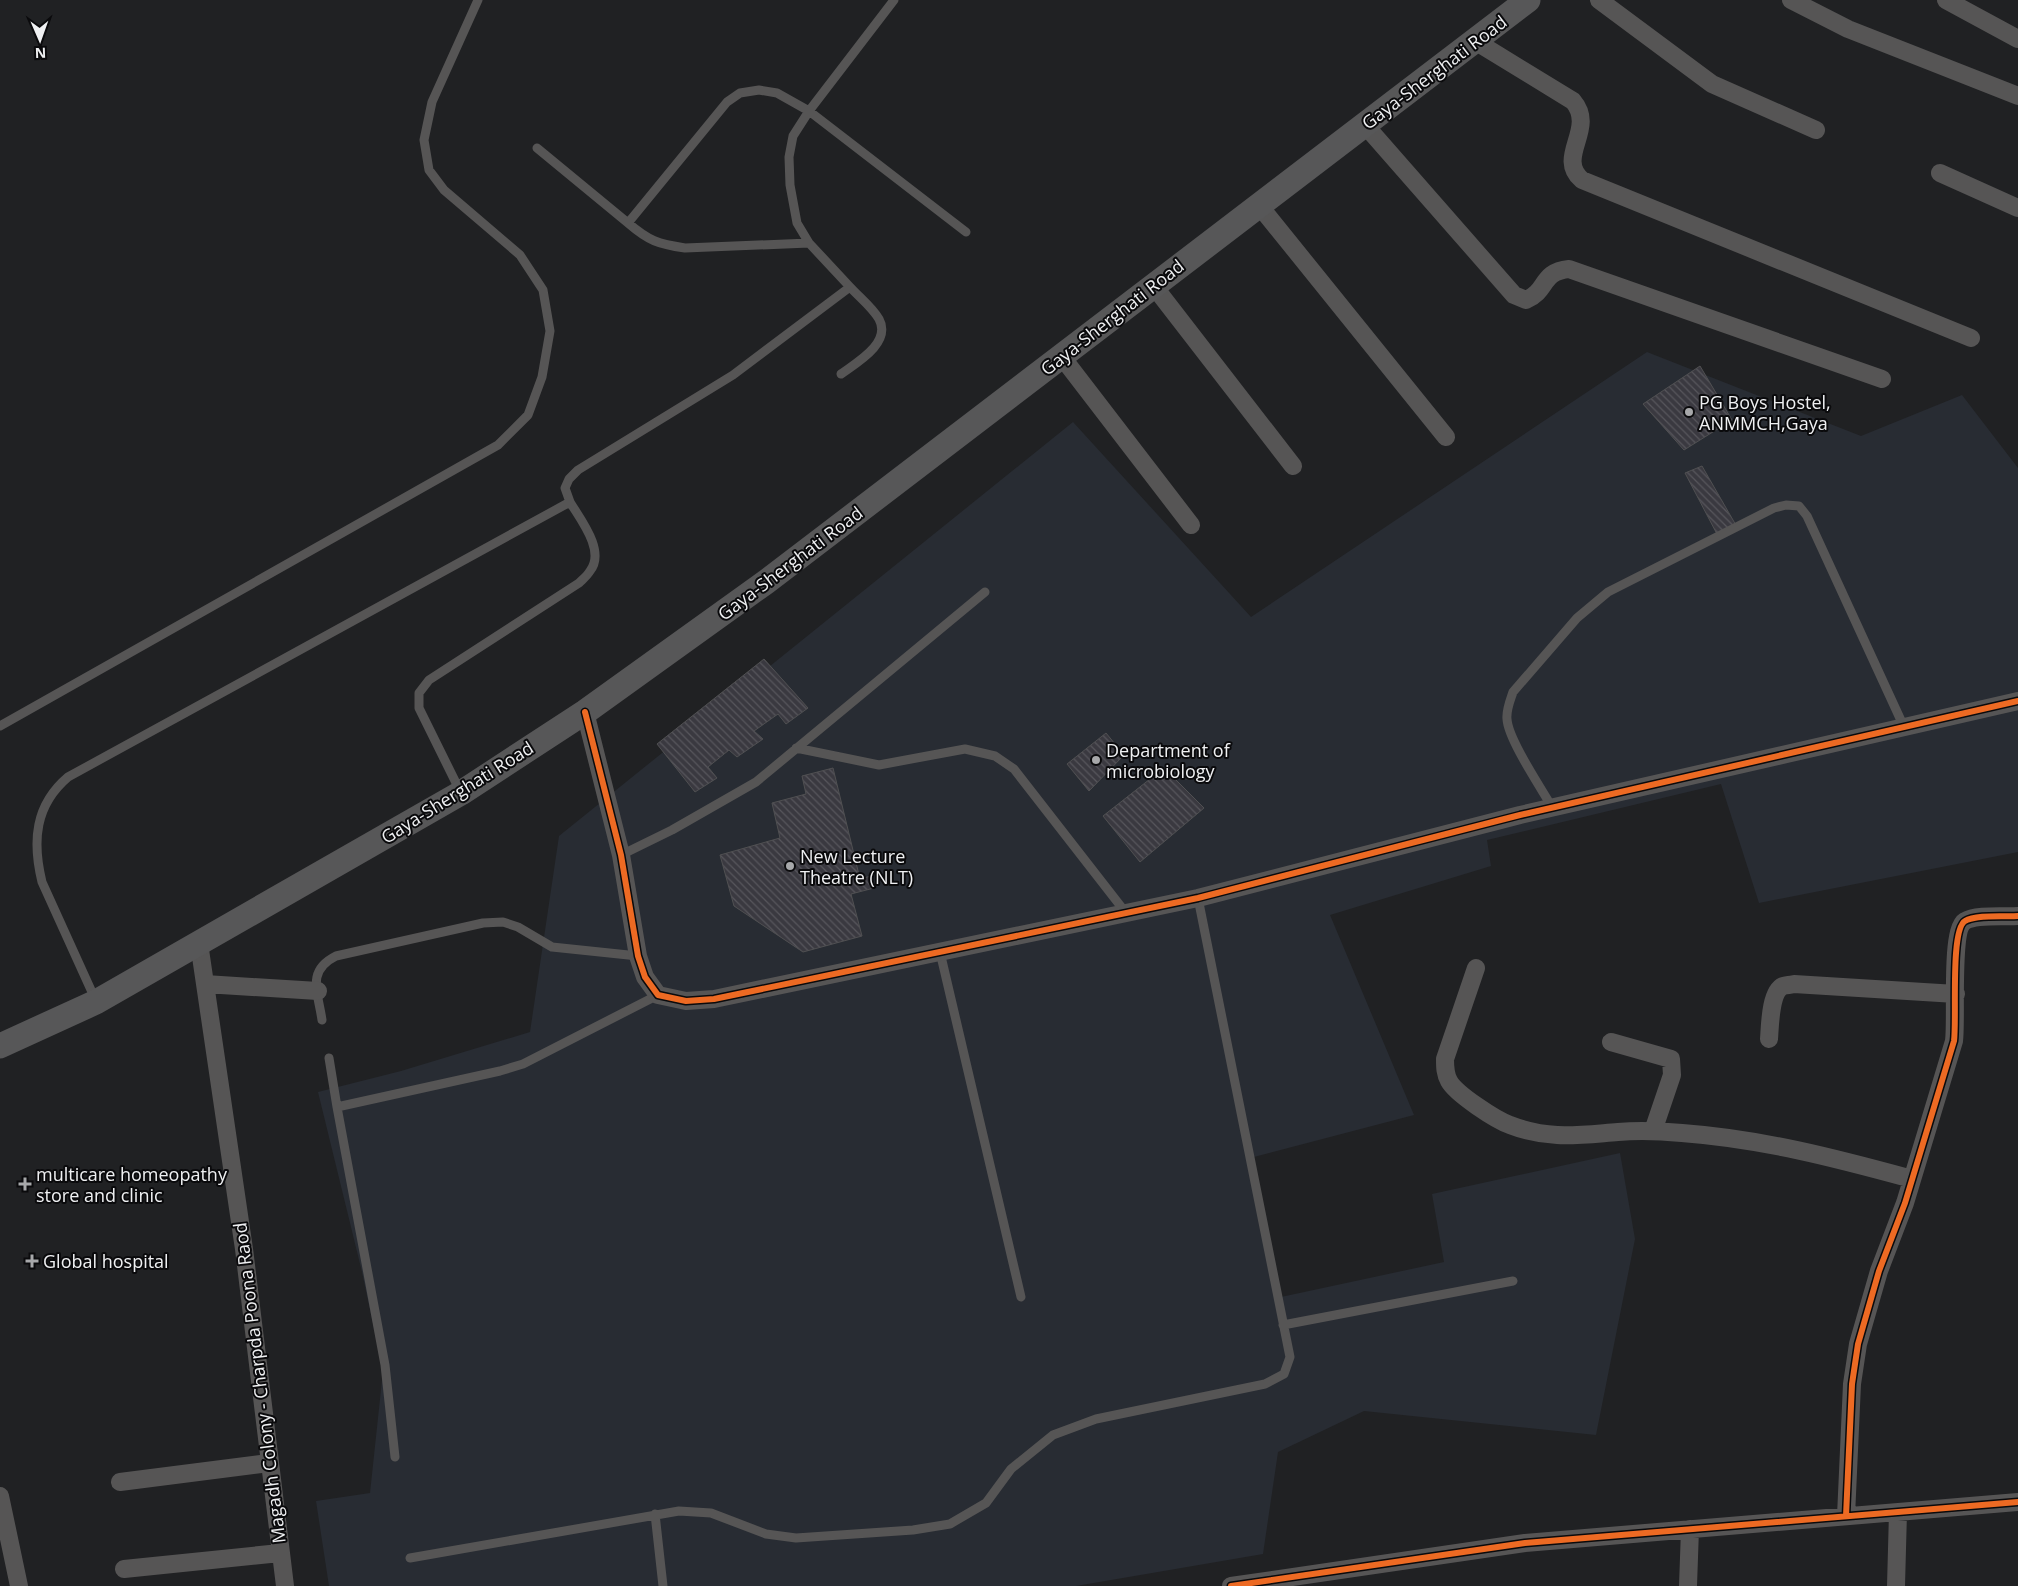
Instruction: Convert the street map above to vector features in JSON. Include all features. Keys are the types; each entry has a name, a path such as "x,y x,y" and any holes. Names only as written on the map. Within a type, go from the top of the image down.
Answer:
{"main road":[{"name":"Gaya-Sherghati Road","path":"0,1046 96,1002 461,793 585,712 766,582 1062,357 1258,204 1528,0"}],"street":[{"path":"1599,0 1712,84 1816,130"},
{"path":"1791,0 1848,29 2018,96"},
{"path":"1946,0 2018,40"},
{"path":"1475,41 1573,101 1580,109 1581,126 1573,154 1572,166 1574,174 1582,180 1971,338"},
{"path":"1365,125 1514,295 1526,300 1536,296 1546,280 1556,270 1570,268 1882,378"},
{"path":"1940,173 2018,208"},
{"path":"1258,204 1446,437"},
{"path":"1153,285 1293,466"},
{"path":"1062,357 1191,525"},
{"path":"585,712 621,855 638,956 645,977 658,995 686,1001 714,999 1198,898 1552,808 2018,701"},
{"path":"1846,1516 1852,1384 1858,1344 1879,1270 1912,1179 1954,1041 1955,956 1958,928 1964,921 1974,918 2018,916"},
{"name":"Magadh Colony - Charpda Poona Raod","path":"199,943 244,1249 285,1586"},
{"path":"1476,968 1445,1059 1445,1072 1450,1083 1492,1117 1511,1126 1544,1135 1566,1137 1653,1131 1684,1133 1797,1148 1912,1179"},
{"path":"205,984 318,990"},
{"path":"1769,1039 1773,1002 1776,992 1783,986 1794,984 1956,994"},
{"path":"1611,1042 1671,1059 1672,1075 1653,1131"},
{"path":"120,1482 269,1463"},
{"path":"0,1496 2,1516 20,1586"},
{"path":"1231,1586 1525,1543 2018,1502"},
{"path":"1896,1586 1898,1512"},
{"path":"1688,1586 1690,1529"},
{"path":"124,1569 280,1553"}],"lane":[{"path":"0,726 498,445 528,415 542,378 550,331 543,290 520,255 444,190 429,170 424,140 432,102 478,0"},
{"path":"841,374 869,354 879,341 882,331 879,319 809,244 797,223 790,185 789,157 793,136 809,111 894,0"},
{"path":"628,223 727,102 740,93 758,90 777,94 809,111 966,232"},
{"path":"537,148 646,239 685,248 809,244"},
{"path":"461,793 418,708 419,693 429,680 579,583 592,570 595,555 592,540 570,502 565,488 569,479 578,470 734,375 850,287"},
{"path":"96,1002 42,882 38,862 37,841 43,808 53,789 68,777 570,502"},
{"path":"1552,808 1512,736 1506,721 1513,692 1577,618 1608,592 1774,508 1786,504 1799,506 1807,516 1904,727"},
{"path":"621,855 672,830 756,782 985,592"},
{"path":"796,748 878,765 966,749 994,756 1014,768 1126,913"},
{"path":"410,1558 600,1526 655,1514 679,1512 711,1513 766,1534 796,1538 913,1530 950,1524 986,1503 1011,1469 1053,1435 1096,1419 1264,1384 1284,1374 1290,1357 1198,898"},
{"path":"322,1020 318,990 318,970 324,962 336,956 483,923 503,922 552,947 638,956"},
{"path":"940,952 1021,1298"},
{"path":"337,1107 500,1071 523,1064 658,995"},
{"path":"329,1058 385,1365 395,1456"},
{"path":"1283,1325 1513,1281"},
{"path":"655,1514 663,1586"}],"shaded area":[{"path":"1647,352 1861,436 1962,395 2018,468 2018,852 1759,903 1721,784 1487,840 1491,866 1330,915 1414,1115 1250,1158 1281,1297 1444,1262 1432,1194 1620,1153 1635,1239 1596,1435 1364,1411 1278,1452 1263,1554 1076,1586 329,1586 316,1501 370,1493 383,1371 362,1272 318,1092 401,1071 530,1032 559,836 1073,422 1251,617"}],"building":[{"name":"PG Boys Hostel, ANMMCH,Gaya","path":"1700,366 1732,420 1684,450 1643,404"},
{"path":"1702,466 1737,527 1718,536 1685,473"},
{"path":"764,659 808,708 786,724 778,714 754,731 763,739 737,757 729,750 708,767 717,778 695,792 657,744"},
{"name":"Department of microbiology","path":"1106,733 1124,755 1089,791 1067,764"},
{"name":"New Lecture Theatre (NLT)","path":"833,768 860,879 871,876 874,888 851,894 862,936 803,952 734,906 720,855 780,838 772,803 806,794 802,776"},
{"path":"1164,768 1204,808 1140,862 1103,816"}],"cycle path":[{"path":"585,712 621,855 638,956 645,977 658,995 686,1001 714,999 1198,898 1520,815 2018,701"},
{"path":"1846,1516 1852,1384 1858,1344 1879,1271 1905,1203 1954,1041 1956,957 1960,928 1965,921 1976,917 2018,916"},
{"path":"1231,1586 1525,1543 2018,1502"}],"place":[{"name":"PG Boys Hostel, ANMMCH,Gaya","path":"1689,412"},
{"name":"Department of microbiology","path":"1096,760"},
{"name":"New Lecture Theatre (NLT)","path":"790,866"},
{"name":"multicare homeopathy store and clinic","path":"25,1184"},
{"name":"Global hospital","path":"32,1261"}]}
